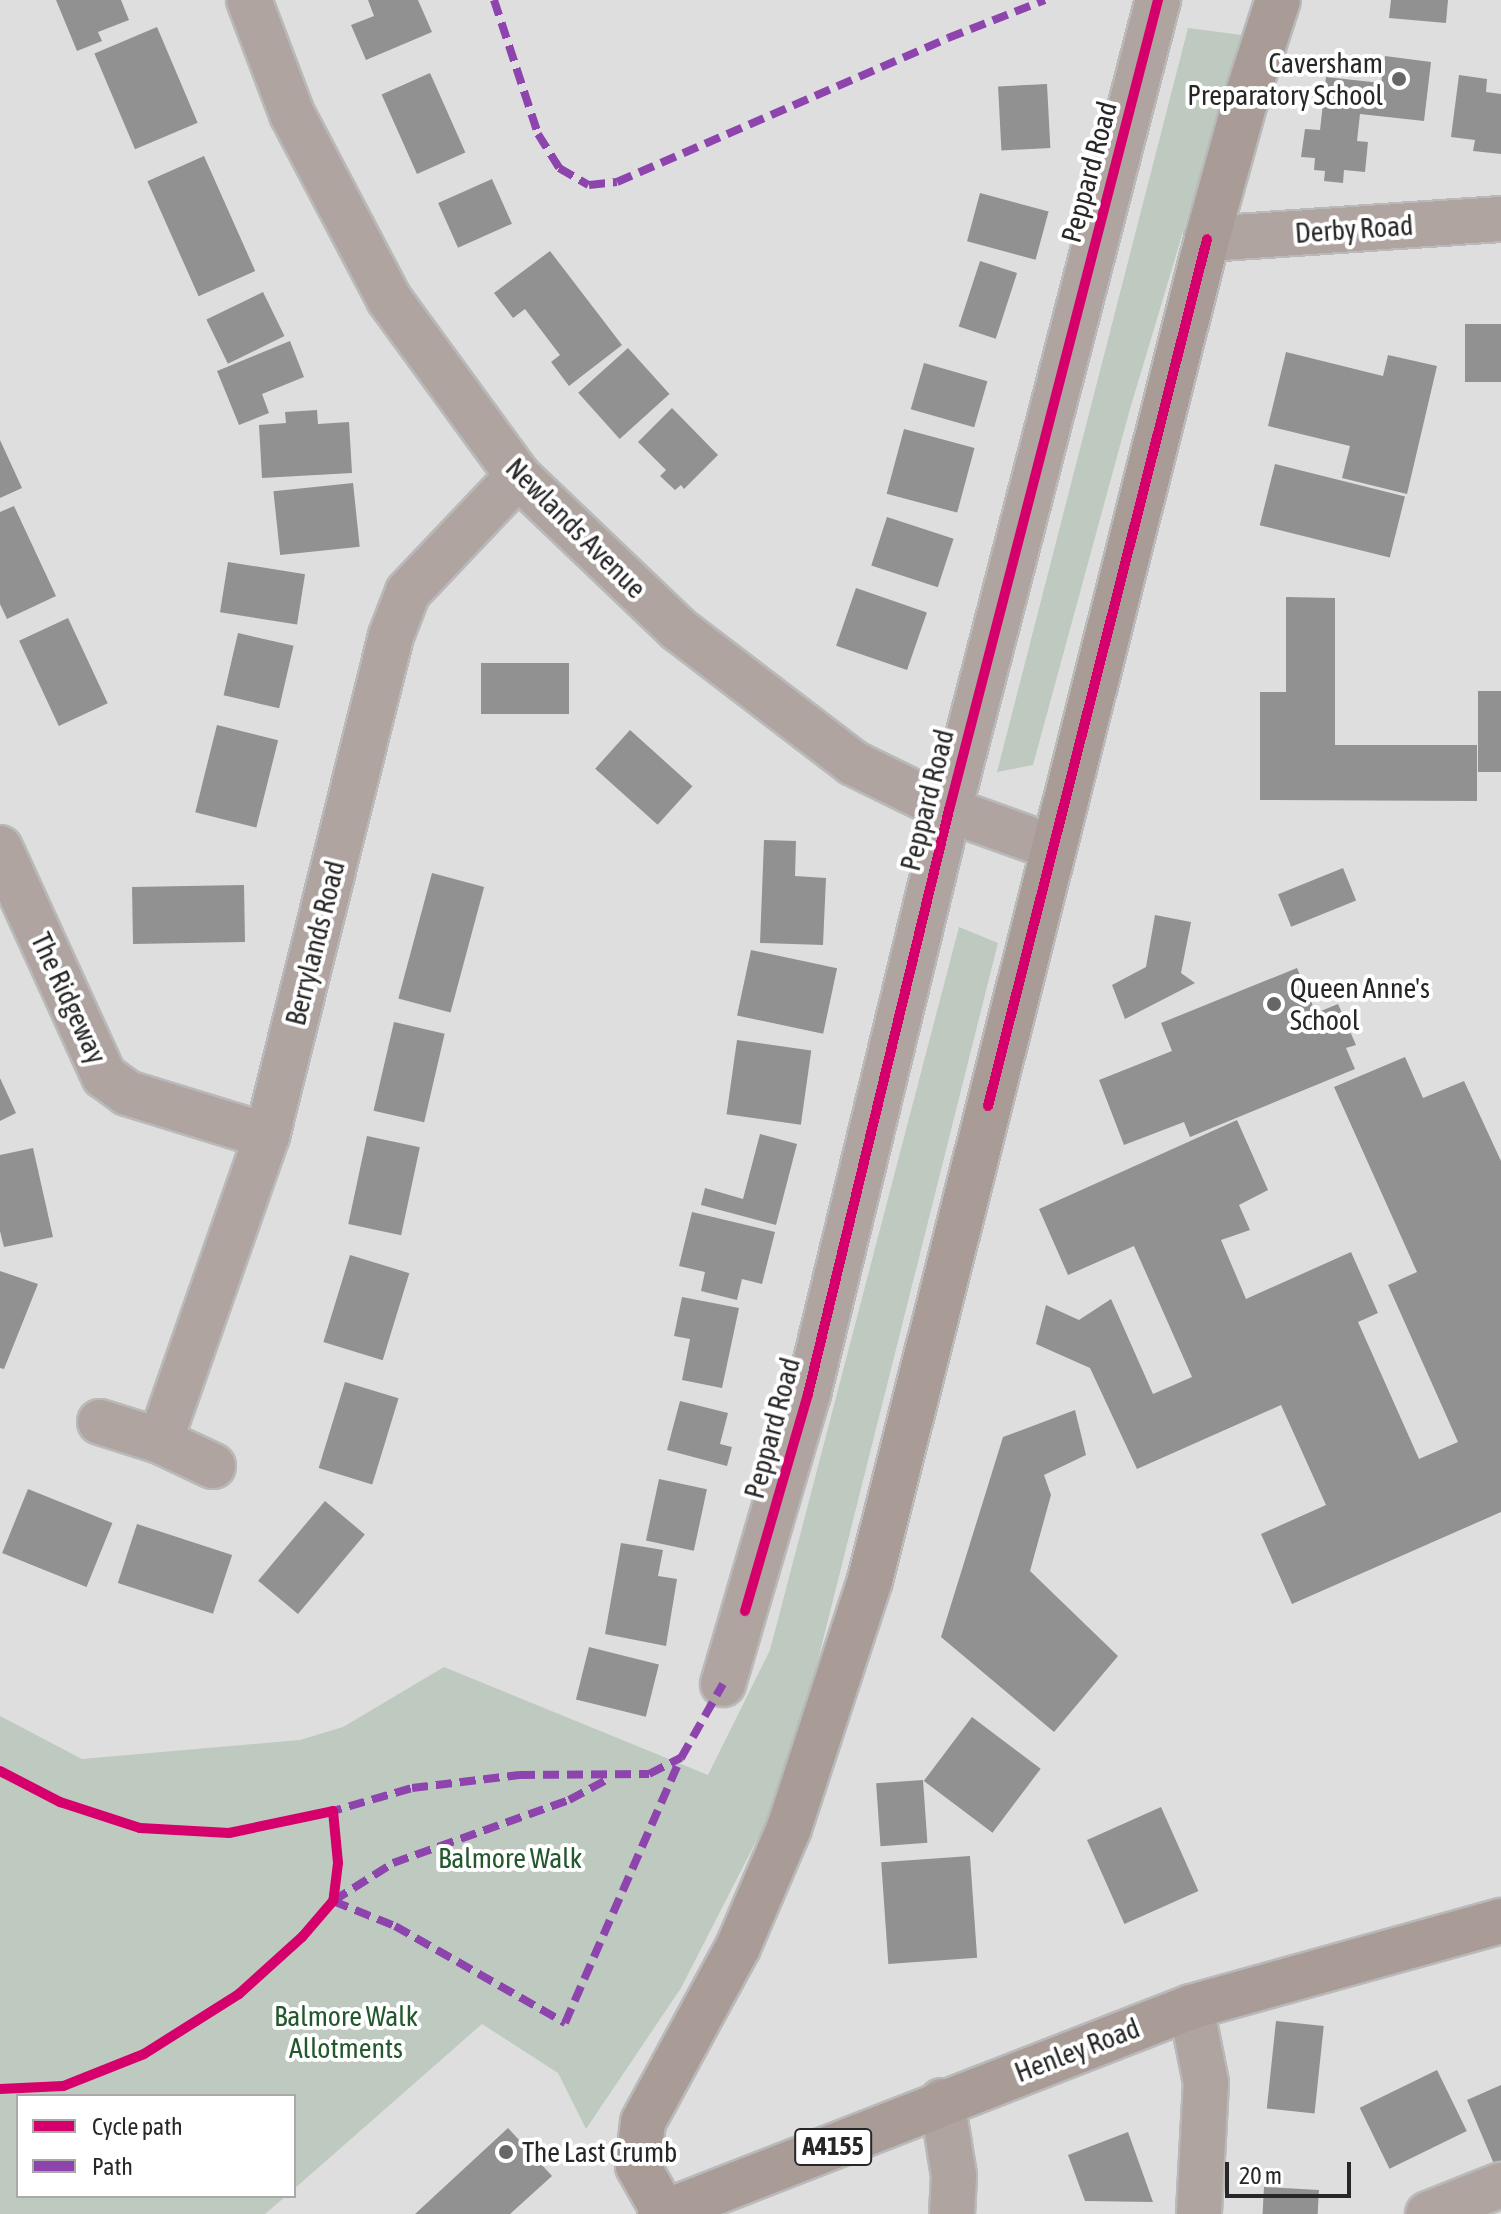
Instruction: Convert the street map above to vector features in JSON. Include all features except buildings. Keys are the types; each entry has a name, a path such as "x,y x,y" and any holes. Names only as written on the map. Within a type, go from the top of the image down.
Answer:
{"main road":[{"path":"663,2213 638,2166 643,2122 738,1947 784,1842 866,1594 1207,239 1245,102 1278,0"},
{"name":"Henley Road","path":"663,2213 792,2164 942,2101 1191,2007 1501,1921"}],"street":[{"name":"Newlands Avenue","path":"249,0 292,114 389,299 518,476 678,629 853,763 949,810 1052,847"},
{"name":"Peppard Road","path":"723,1684 808,1394 949,810 1158,0"},
{"name":"Derby Road","path":"1207,239 1501,219"},
{"name":"Berrylands Road","path":"160,1441 267,1136 391,636 408,592 518,476"},
{"name":"The Ridgeway","path":"0,848 104,1076 127,1093 267,1136"},
{"path":"100,1422 160,1441 213,1466"},
{"path":"1191,2007 1206,2083 1199,2214"},
{"path":"942,2101 954,2176 952,2214"},
{"path":"1428,2214 1501,2185"}],"green space":[{"path":"1188,28 1242,35 1130,409 1033,765 997,772"},
{"name":"Balmore Walk","path":"959,927 998,943 817,1664 771,1812 681,1988 586,2129 558,2073 482,2024 296,2187 296,2094 16,2094 16,2198 284,2198 265,2214 0,2214 0,1716 82,1759 300,1740 343,1727 444,1667 708,1775 770,1650"}],"marked path":[{"path":"494,0 538,134 559,168 589,185 617,182 948,38 1045,0"},
{"path":"326,1813 412,1788 519,1775 649,1774 681,1758 723,1684"},
{"path":"333,1901 395,1926 565,2023 681,1758"},
{"path":"333,1901 393,1863 569,1800 610,1778"}],"cycle path":[{"path":"745,1611 808,1394 949,810 1158,0"},
{"path":"988,1106 1207,239"},
{"path":"0,1771 60,1802 140,1828 229,1833 333,1811 338,1863 333,1901 302,1937 239,1994 144,2054 63,2086 0,2089"}],"place":[{"name":"Caversham Preparatory School","path":"1399,79"},
{"name":"Queen Anne's School","path":"1274,1004"},
{"name":"The Last Crumb","path":"506,2152"}],"park label":[{"name":"Balmore Walk Allotments","path":"346,2032"}]}
